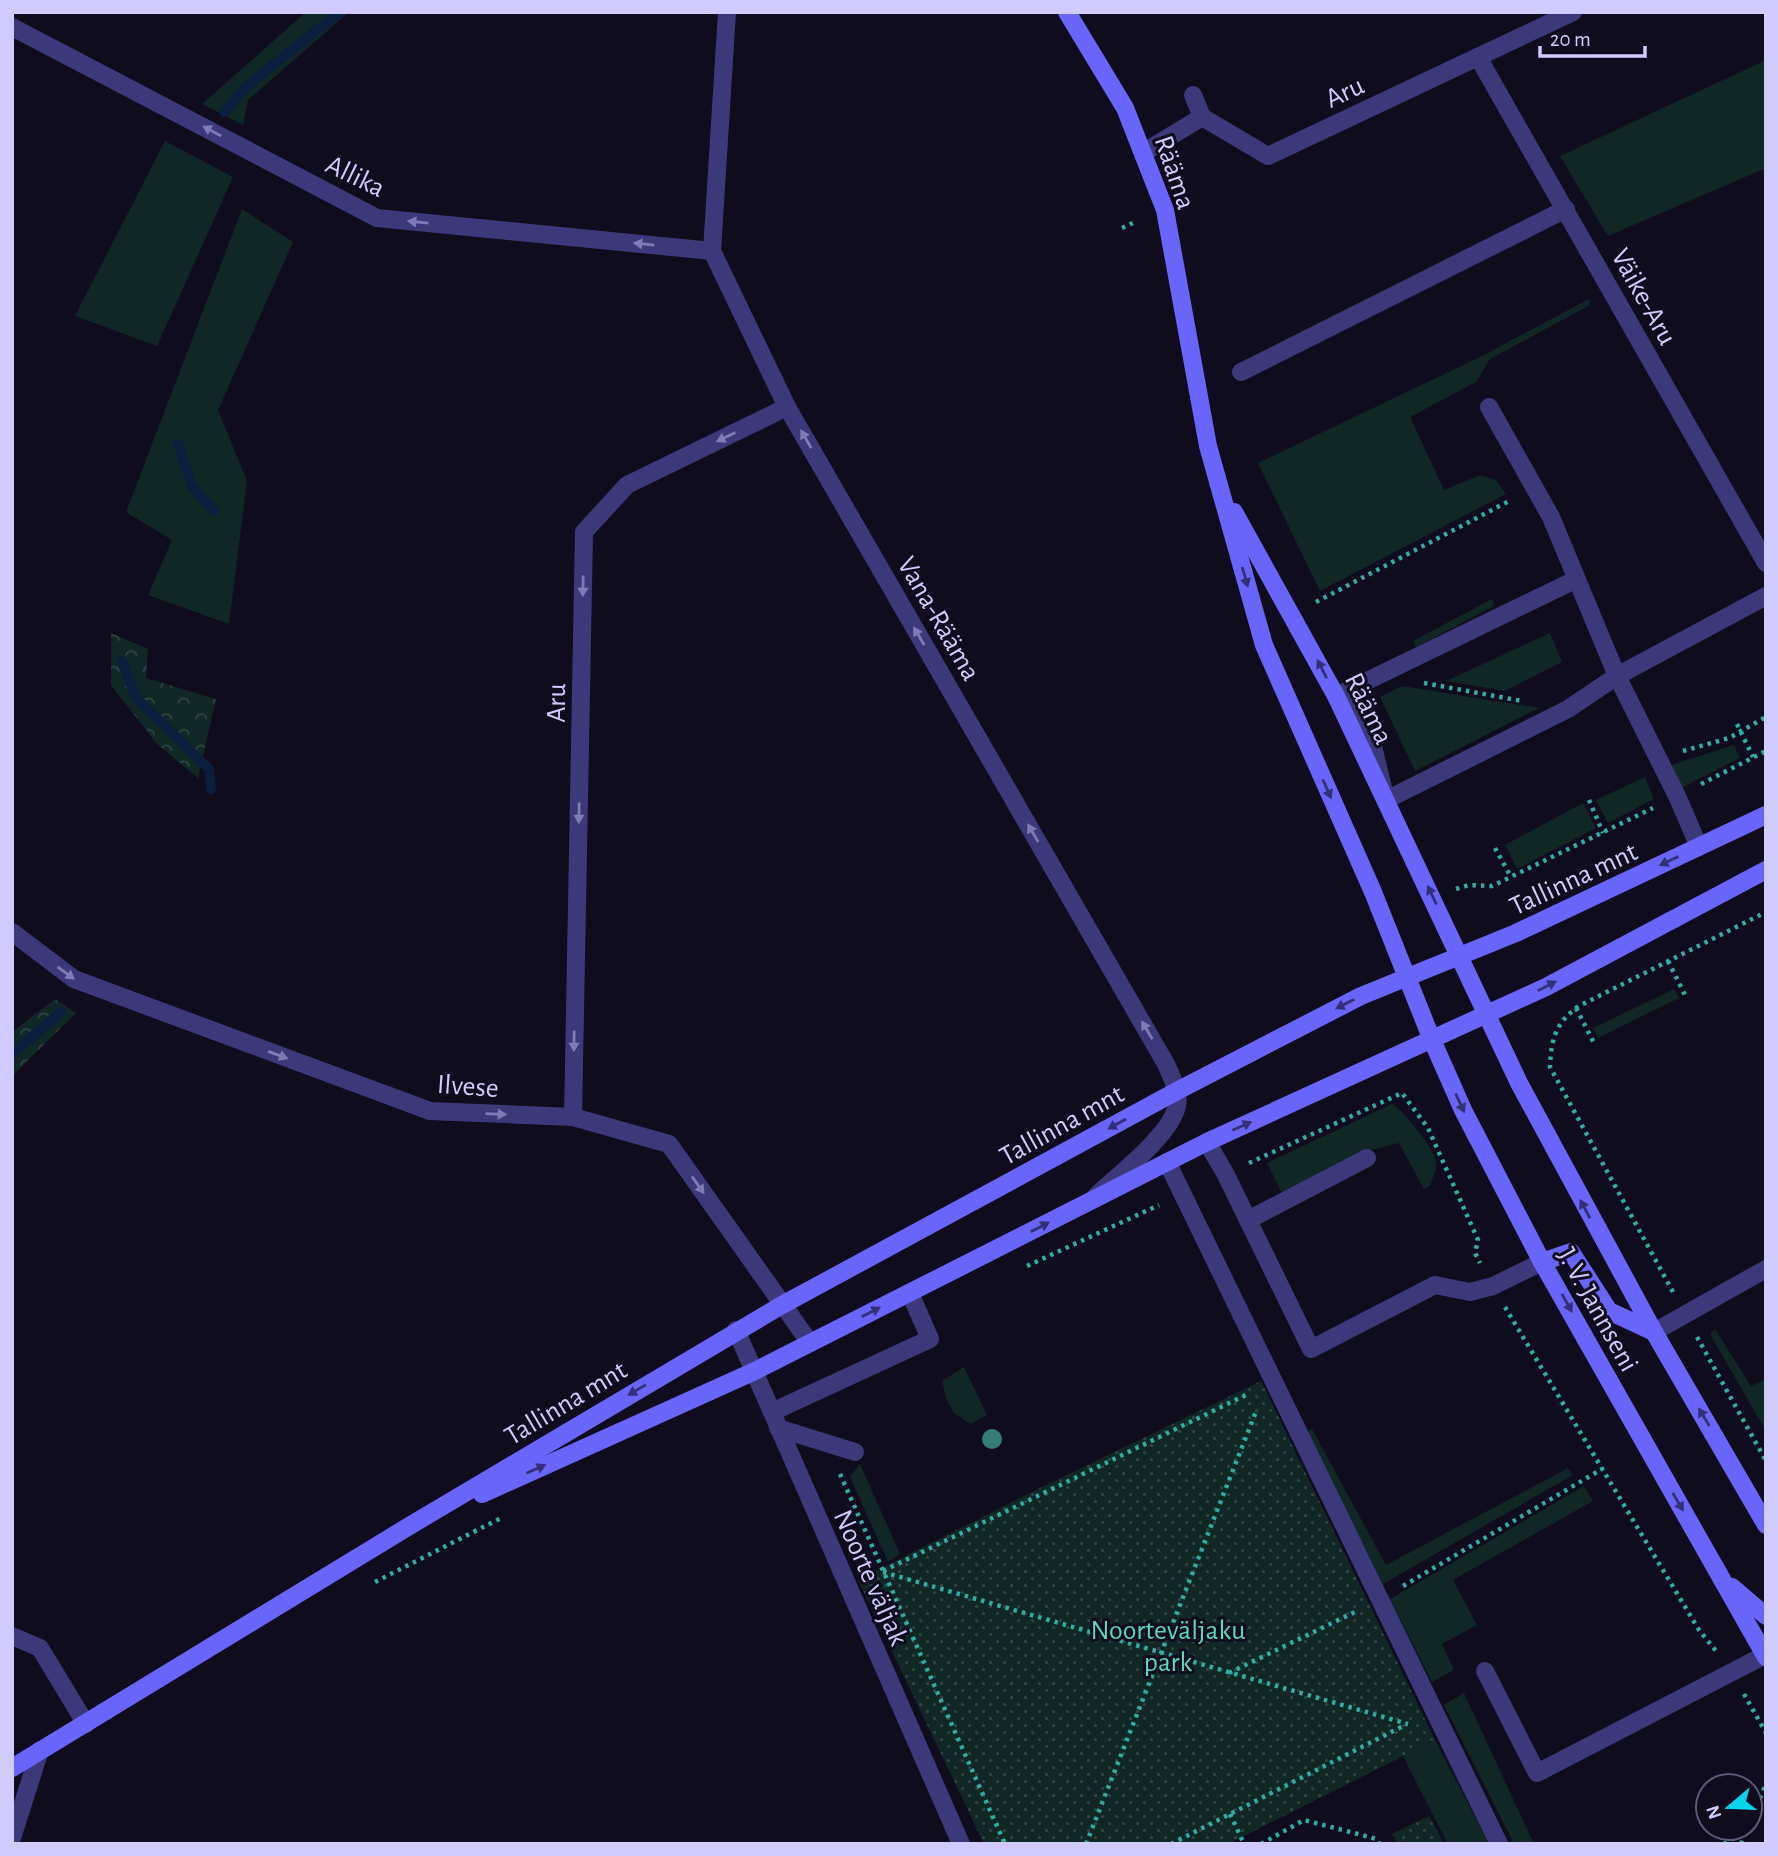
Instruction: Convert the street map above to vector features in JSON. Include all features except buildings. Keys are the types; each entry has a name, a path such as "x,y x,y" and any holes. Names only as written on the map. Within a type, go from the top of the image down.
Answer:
{"main road":[{"name":"Rääma","path":"1067,12 1125,108 1165,210 1208,446 1264,645 1408,978"},
{"name":"Rääma","path":"1220,488 1336,696 1459,958"},
{"name":"Tallinna mnt","path":"12,1768 406,1528 782,1305 1177,1091 1361,996 1459,958 1766,815"},
{"name":"Tallinna mnt","path":"406,1528 755,1371 1207,1142 1485,1016 1766,870"},
{"name":"J. V. Jannseni","path":"1459,958 1519,1083 1654,1332 1766,1525"},
{"name":"J. V. Jannseni","path":"1408,978 1463,1110 1542,1262 1765,1656"},
{"path":"1542,1262 1571,1252 1609,1311 1654,1332"},
{"path":"1721,1577 1766,1616"}],"street":[{"name":"Vana-Rääma","path":"727,12 712,251 787,407 1166,1063 1177,1091"},
{"name":"Aru","path":"1202,117 1268,156 1573,12"},
{"name":"Allika","path":"12,27 377,218 712,251"},
{"name":"Väike-Aru","path":"1478,57 1766,563"},
{"path":"1143,153 1202,117 1193,95"},
{"path":"1241,372 1566,209"},
{"name":"Aru","path":"573,1117 584,532 627,485 787,407"},
{"path":"1489,407 1551,517 1617,676 1677,796 1699,848"},
{"path":"1336,696 1575,580"},
{"path":"1386,800 1568,709 1617,676 1766,596"},
{"name":"Ilvese","path":"12,932 74,979 430,1111 573,1117 669,1144 810,1343"},
{"path":"1091,1200 1170,1122 1177,1105 1177,1091"},
{"path":"1207,1142 1226,1175 1311,1349 1435,1285 1470,1292 1493,1286 1542,1262"},
{"path":"1248,1220 1367,1158"},
{"path":"1167,1162 1270,1383 1499,1844"},
{"name":"J. V. Jannseni","path":"1654,1332 1766,1269"},
{"path":"775,1420 930,1339 910,1293"},
{"name":"Noorte väljak","path":"736,1330 961,1844"},
{"path":"775,1420 827,1445 855,1452"},
{"path":"12,1636 40,1648 86,1724"},
{"path":"1485,1671 1537,1773 1731,1670 1765,1656"},
{"path":"12,1838 40,1750"}],"path":[{"path":"1122,228 1135,222"},
{"path":"1316,602 1534,488"},
{"path":"1378,676 1568,709"},
{"path":"1658,759 1729,738 1766,717"},
{"path":"1737,724 1753,757"},
{"path":"1453,890 1469,884 1494,889 1511,877 1766,751"},
{"path":"1589,800 1603,833"},
{"path":"1496,848 1511,877"},
{"path":"1766,912 1561,1014 1550,1048 1550,1067 1766,1461"},
{"path":"1668,961 1688,999"},
{"path":"1576,1008 1595,1045"},
{"path":"1519,1083 1550,1067"},
{"path":"1226,1175 1402,1091 1428,1128 1478,1240 1475,1253 1493,1286 1699,1630 1731,1670 1766,1733"},
{"path":"1428,1128 1463,1110"},
{"path":"1025,1267 1182,1194"},
{"path":"883,1572 1270,1383"},
{"path":"1086,1844 1270,1383"},
{"path":"827,1445 1005,1844"},
{"path":"1229,1673 1378,1600 1602,1469"},
{"path":"373,1582 509,1514"},
{"path":"883,1572 1408,1724"},
{"path":"1171,1844 1433,1712"},
{"path":"1230,1814 1244,1844"},
{"path":"1261,1844 1304,1820 1377,1839 1380,1844"}],"green space":[{"path":"306,12 349,12 248,100 243,125 202,104"},
{"path":"1766,60 1766,168 1608,236 1560,156"},
{"path":"165,141 233,177 157,346 75,316"},
{"path":"242,209 293,242 218,410 247,481 229,624 148,595 172,540 126,512"},
{"path":"1589,299 1590,305 1490,359 1476,382 1410,417 1444,490 1480,475 1496,480 1506,494 1320,591 1258,463 1480,357"},
{"path":"1492,599 1494,606 1416,647 1413,641"},
{"path":"111,633 148,649 146,678 216,699 198,778 157,744 111,685"},
{"path":"1550,633 1562,662 1505,691 1446,681"},
{"path":"1402,686 1539,708 1415,771 1380,697"},
{"path":"1734,745 1740,758 1679,789 1668,766"},
{"path":"1645,777 1654,799 1608,823 1596,800"},
{"path":"1583,803 1596,828 1517,869 1505,845"},
{"path":"1674,989 1679,998 1598,1038 1593,1028"},
{"path":"55,999 76,1013 12,1076 12,1032"},
{"path":"1392,1104 1418,1131 1435,1157 1436,1169 1430,1186 1424,1189 1399,1143 1363,1152 1282,1193 1267,1163"},
{"path":"1715,1329 1751,1386 1766,1379 1766,1431 1710,1334"},
{"path":"964,1367 987,1415 971,1424 954,1413 947,1401 942,1381"},
{"name":"Noorteväljaku park","path":"1261,1381 1435,1740 1228,1844 984,1844 858,1580"},
{"path":"1312,1429 1386,1565 1568,1468 1573,1475 1383,1584 1306,1432"},
{"path":"860,1464 900,1554 888,1562 850,1477"},
{"path":"1584,1486 1593,1501 1453,1580 1477,1625 1442,1644 1454,1670 1432,1682 1390,1599"},
{"path":"1464,1693 1534,1844 1514,1844 1444,1705"},
{"path":"1435,1740 1489,1844 1448,1844 1403,1756"},
{"path":"1429,1816 1444,1844 1398,1844 1392,1834"}],"waterway":[{"path":"224,112 247,86 340,12"},
{"path":"178,444 192,486 214,511"},
{"path":"122,661 136,698 209,769 211,789"},
{"path":"12,1054 61,1012"}]}
